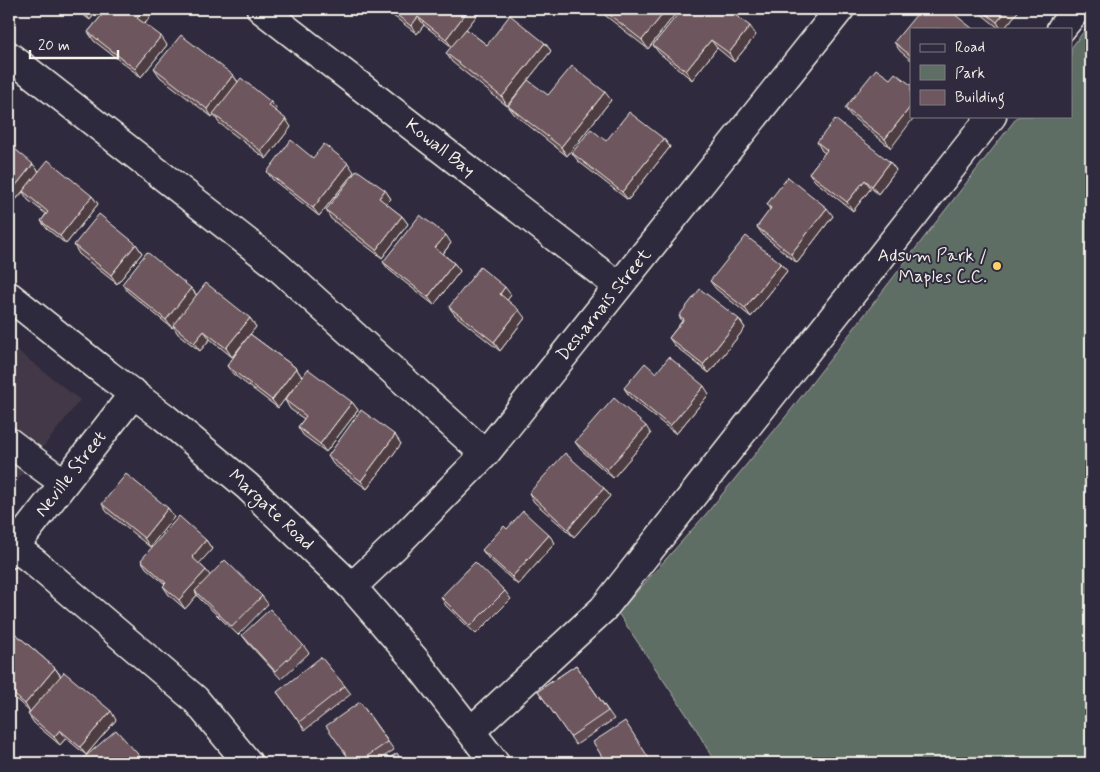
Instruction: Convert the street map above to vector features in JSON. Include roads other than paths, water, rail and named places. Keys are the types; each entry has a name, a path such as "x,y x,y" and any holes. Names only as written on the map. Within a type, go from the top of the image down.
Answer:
{"street":[{"name":"Kowall Bay","path":"261,9 618,286"},
{"path":"1062,28 1077,9"},
{"name":"Desharnais Street","path":"352,587 485,454 835,11"},
{"path":"9,56 275,264 485,454"},
{"path":"471,731 603,609 990,118"},
{"name":"Margate Road","path":"9,296 134,393 247,486 352,587 416,661 495,763"},
{"name":"Neville Street","path":"12,550 134,393"},
{"path":"9,442 64,483"},
{"path":"12,550 33,561 195,699 248,763"}],"place":[{"name":"Adsum Park / Maples C.C.","path":"997,266"}]}
